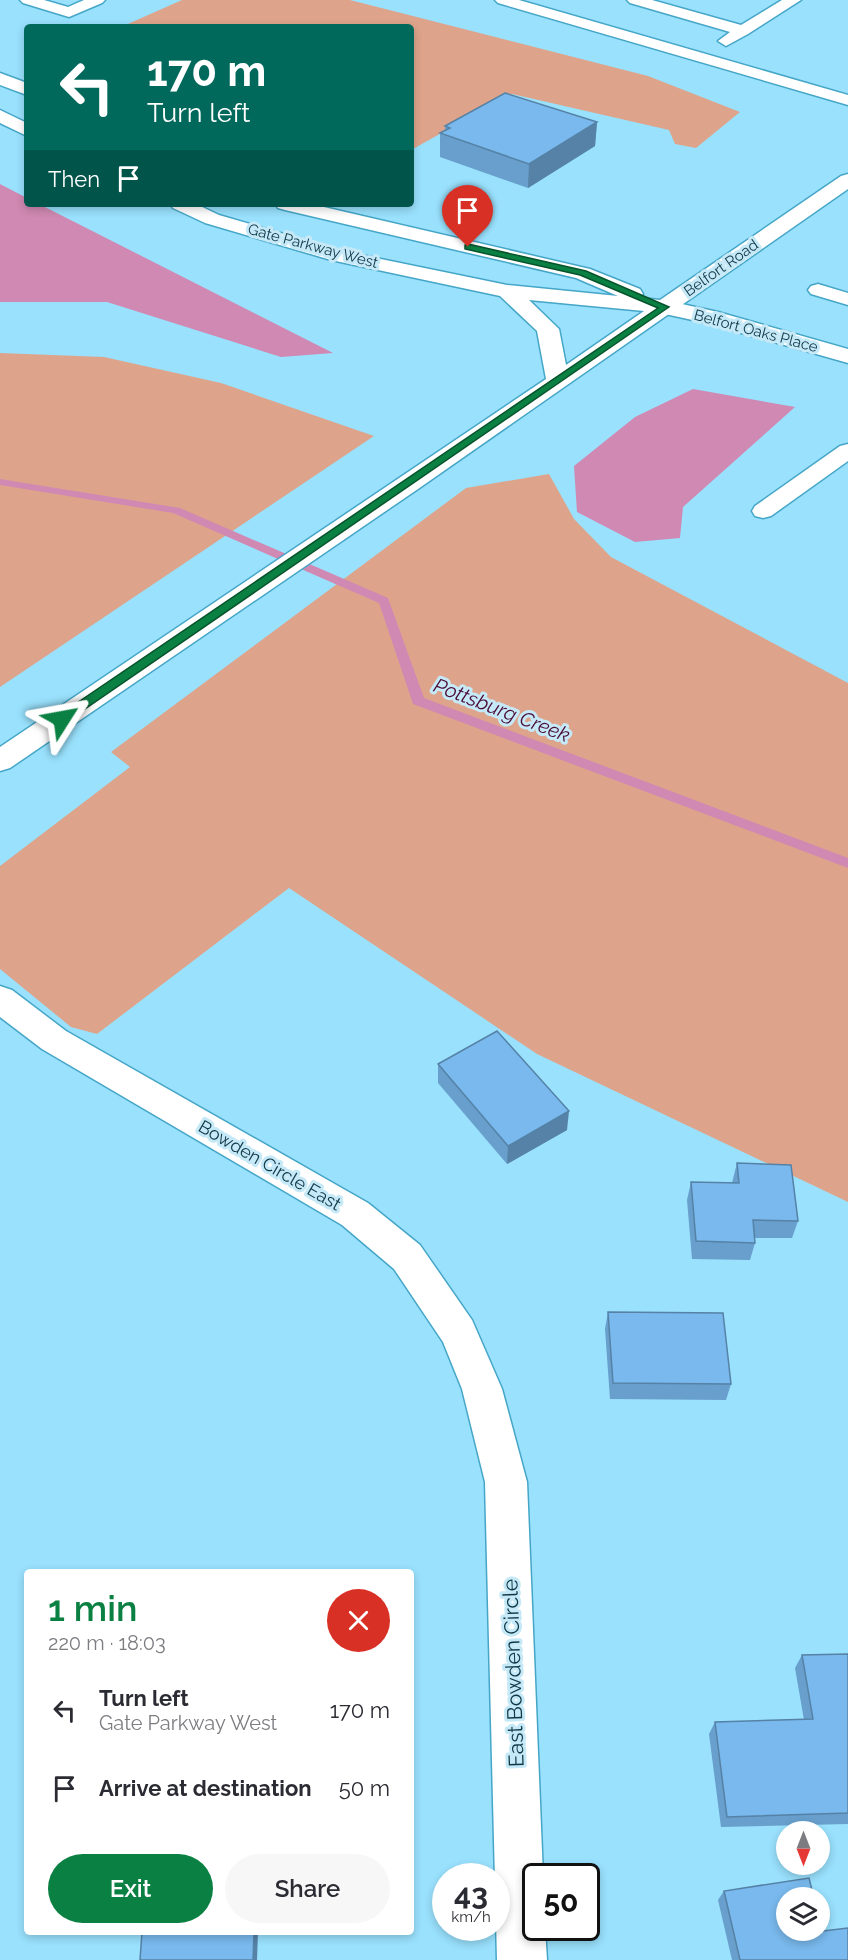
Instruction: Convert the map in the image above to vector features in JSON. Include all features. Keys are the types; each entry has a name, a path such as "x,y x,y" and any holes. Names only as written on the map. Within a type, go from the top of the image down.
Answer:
{"main road":[{"path":"0,78 24,89"},
{"path":"0,117 24,129"},
{"name":"Belfort Road","path":"0,761 409,484 848,180"},
{"name":"Gate Parkway West","path":"186,207 212,219 338,256 507,291 664,307"},
{"name":"Gate Parkway West","path":"298,207 583,273 664,307"},
{"path":"507,291 548,329 558,381"},
{"name":"Belfort Oaks Place","path":"664,307 710,317 848,356"},
{"name":"Bowden Circle East","path":"0,999 54,1040 355,1214 407,1257 459,1332 482,1389"},
{"name":"East Bowden Circle","path":"482,1389 506,1482 522,1960"}],"lane":[{"path":"28,0 69,12"},
{"path":"51,22 97,0"},
{"path":"503,0 848,100"},
{"path":"635,0 743,31"},
{"path":"764,2 787,4"},
{"path":"701,57 787,4"},
{"path":"818,290 848,299"},
{"path":"763,511 848,451"}],"shaded area":[{"path":"182,0 350,0 648,76 740,112 696,148 675,144 669,130 512,94 414,148 414,24 128,24"},
{"path":"0,184 24,196 24,207 45,207 333,353 281,357 107,302 0,302"},
{"path":"0,353 104,357 221,383 374,436 0,687"},
{"path":"693,389 795,407 683,507 680,538 635,542 577,512 574,466 635,417"},
{"path":"549,474 574,519 611,557 848,683 848,1202 537,1054 289,888 97,1034 71,1027 0,969 0,866 130,767 111,752 466,488"}],"building":[{"path":"505,93 597,122 529,164 440,133 450,128 445,126"},
{"path":"497,1031 569,1111 508,1146 438,1064"},
{"path":"737,1163 791,1165 798,1221 753,1220 755,1243 696,1241 691,1182 739,1183"},
{"path":"608,1312 723,1313 731,1384 613,1383"},
{"path":"848,1654 848,1813 727,1817 715,1722 813,1719 802,1655"},
{"path":"809,1878 811,1887 776,1887 776,1941 830,1941 830,1930 848,1928 848,1960 740,1960 724,1891"},
{"path":"142,1935 254,1935 253,1960 140,1960"}],"waterway":[{"name":"Pottsburg Creek","path":"0,482 176,510 384,601 418,701 848,863"}],"route":[{"path":"62,719 664,307 583,273 468,247"}]}
